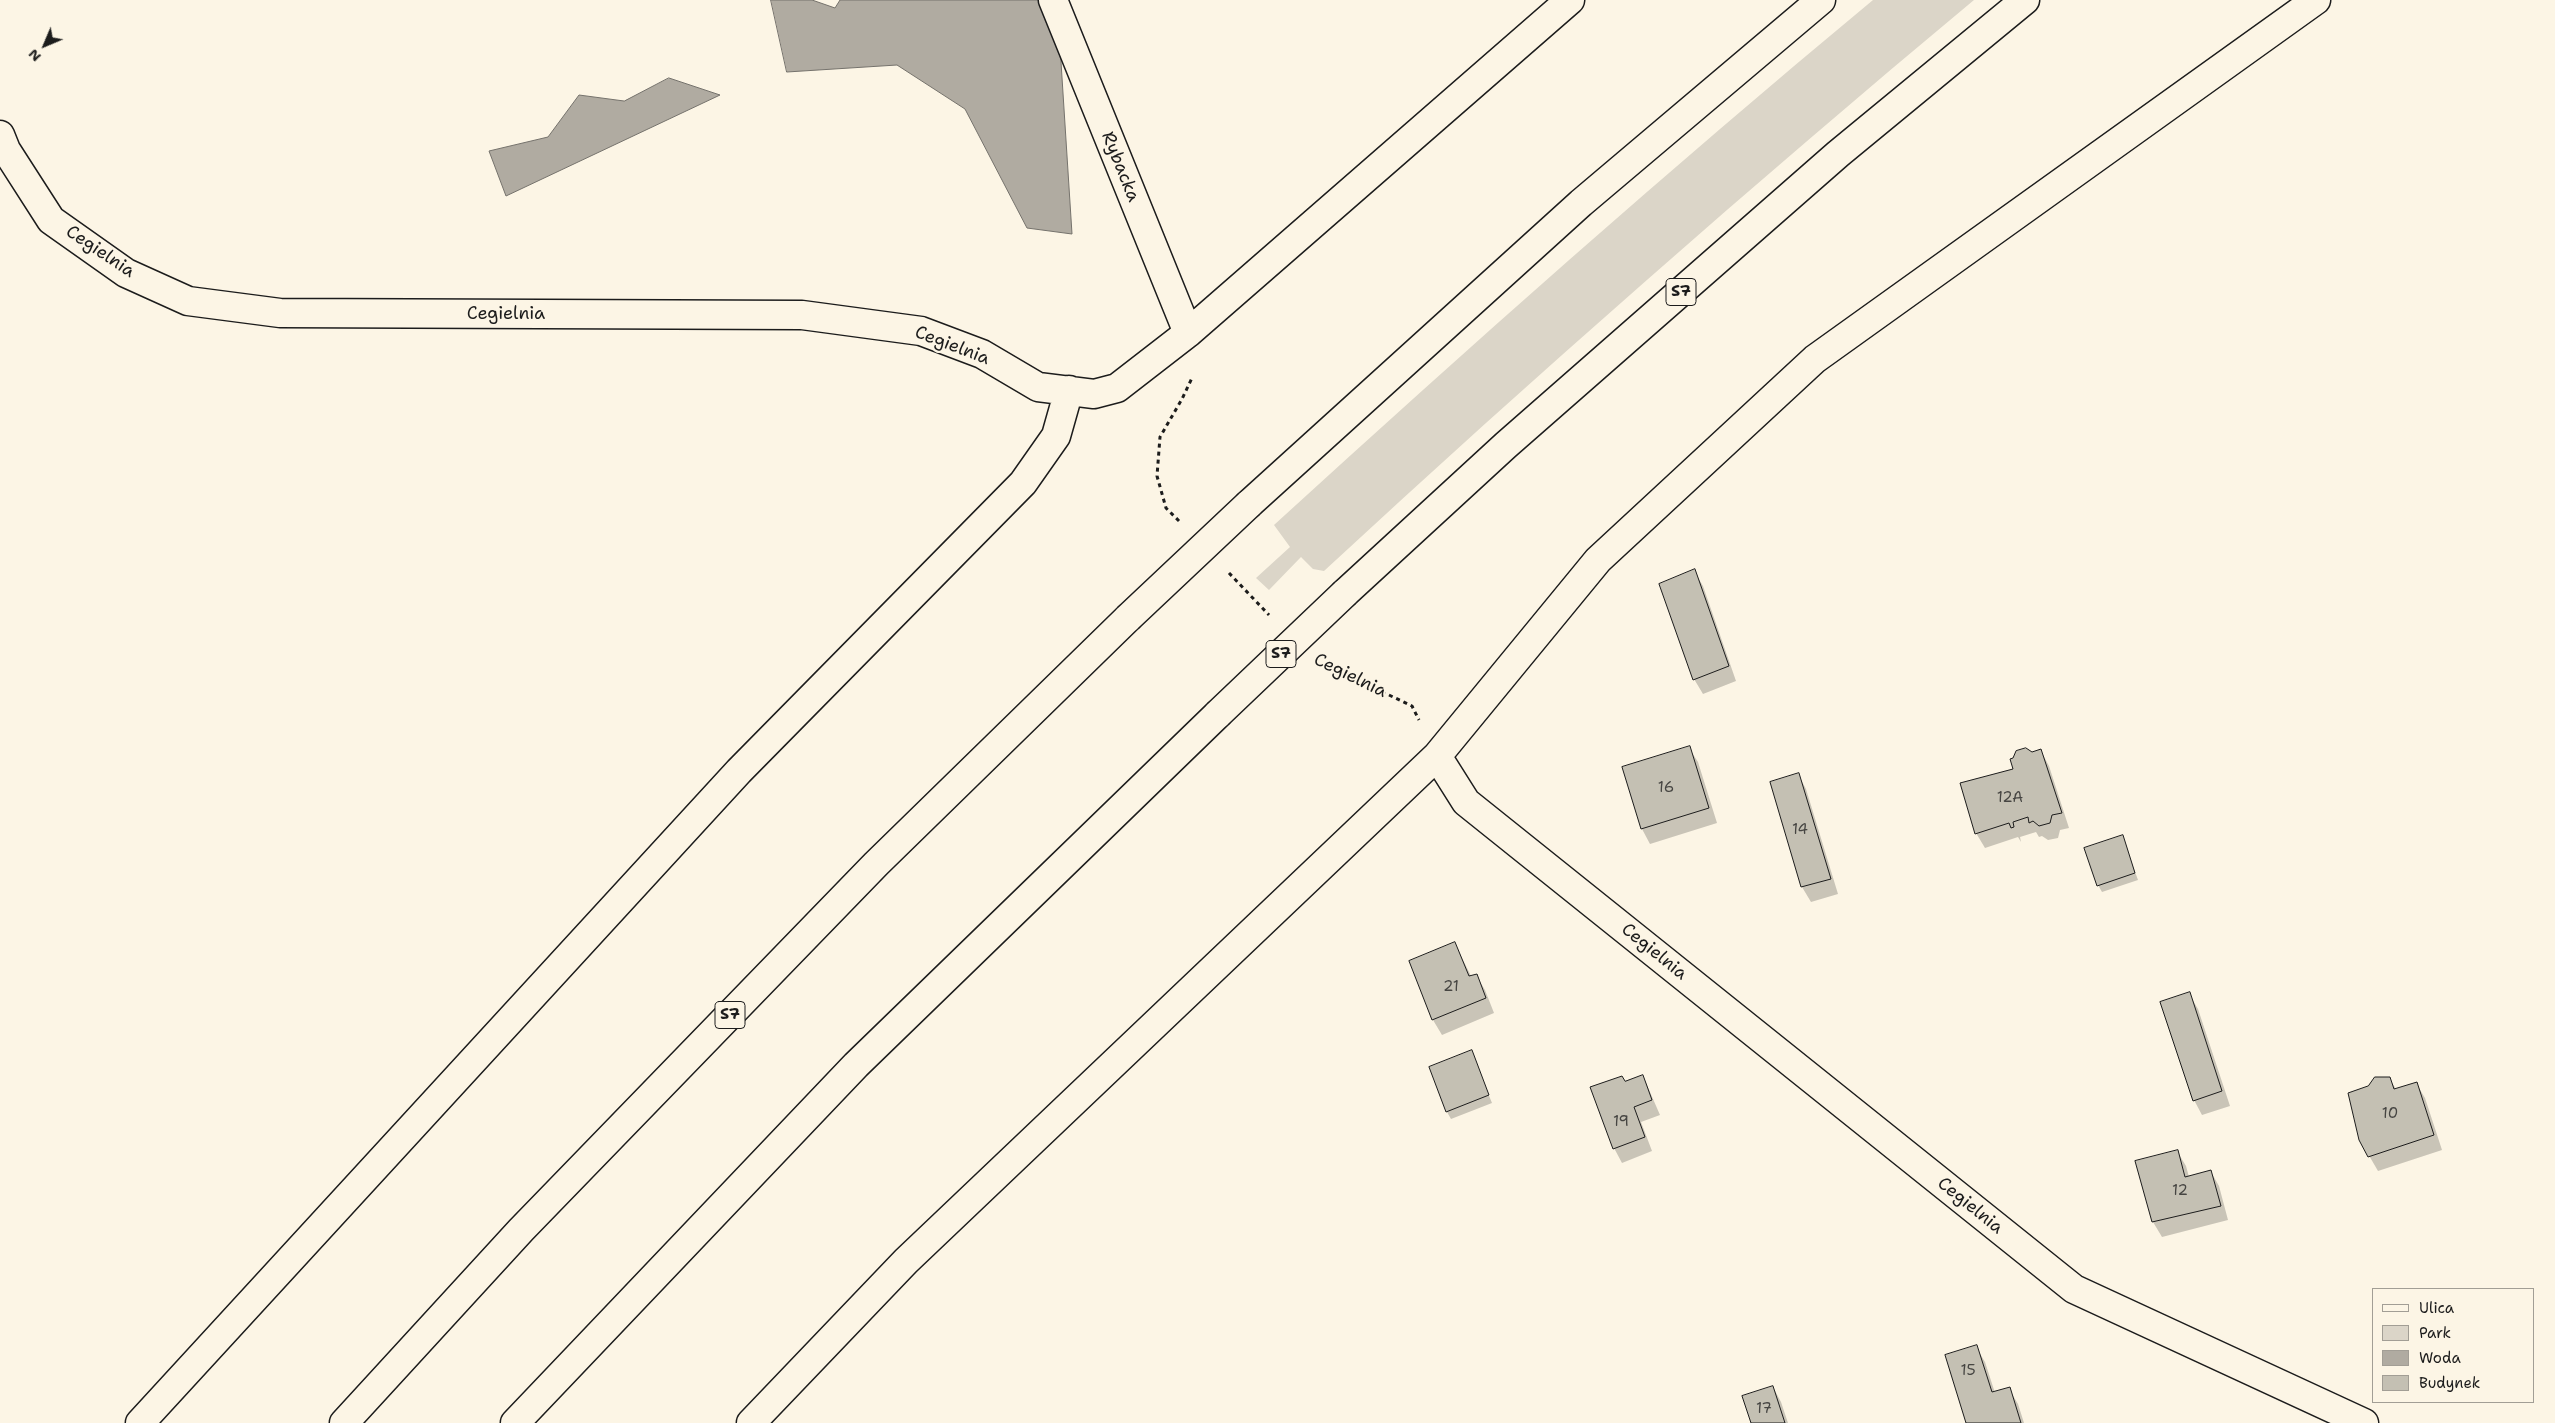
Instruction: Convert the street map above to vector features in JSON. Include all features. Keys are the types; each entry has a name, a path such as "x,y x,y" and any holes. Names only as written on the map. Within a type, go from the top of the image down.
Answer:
{"main road":[{"name":"Rybacka","path":"1053,0 1188,333"},
{"name":"Cegielnia","path":"0,136 6,150 51,220 126,273 188,301 280,313 802,315 921,331 982,354 1038,387 1094,394 1117,388 1188,333 1570,0"},
{"name":"S7","path":"344,1423 521,1230 863,878 1128,618 1249,504 1582,203 1820,0"},
{"name":"S7","path":"515,1423 856,1065 1345,593 1506,445 1831,160 2025,0"},
{"path":"751,1423 906,1261 1437,756 1598,560 1815,359 2316,0"},
{"path":"140,1423 739,771 1023,483 1056,436 1069,390"},
{"name":"Cegielnia","path":"1437,756 1466,802 2074,1289 2364,1423"}],"path":[{"path":"1180,522 1166,508 1157,476 1160,437 1194,374 1188,333"},
{"path":"1227,571 1274,621"},
{"name":"Cegielnia","path":"1317,660 1412,706 1437,756"}],"green space":[{"path":"1873,0 1974,0 1645,281 1324,571 1313,569 1301,557 1269,590 1256,578 1290,547 1274,525 1570,259"}],"water":[{"path":"771,0 812,0 835,8 840,0 1042,0 1058,15 1072,234 1027,228 965,109 897,65 787,72"},
{"path":"669,78 720,95 506,196 489,151 548,137 579,95 624,101"}],"building":[{"path":"1695,569 1729,666 1693,680 1659,584"},
{"path":"1690,746 1709,808 1641,829 1622,767"},
{"path":"2026,748 2032,752 2041,749 2062,813 2052,815 2050,823 2039,826 2033,821 2029,823 2028,817 2013,822 2014,827 2011,828 2009,823 1975,834 1960,783 2013,769 2010,759 2013,758 2016,751"},
{"path":"1799,773 1831,879 1801,887 1770,782"},
{"path":"2123,835 2135,873 2097,886 2084,848"},
{"path":"1455,942 1469,976 1477,974 1486,998 1432,1020 1409,961"},
{"path":"2190,992 2222,1091 2193,1101 2160,1002"},
{"path":"1472,1050 1489,1095 1446,1112 1429,1067"},
{"path":"1643,1075 1652,1100 1634,1107 1645,1137 1613,1149 1590,1087 1622,1076 1625,1081"},
{"path":"2375,1077 2390,1077 2394,1089 2417,1082 2434,1135 2368,1157 2359,1140 2348,1093 2368,1086"},
{"path":"2178,1150 2185,1177 2211,1170 2221,1206 2152,1222 2135,1161"},
{"path":"1977,1345 1992,1392 2010,1387 2021,1423 1966,1423 1945,1355"},
{"path":"1773,1386 1785,1423 1751,1423 1742,1396"}]}
